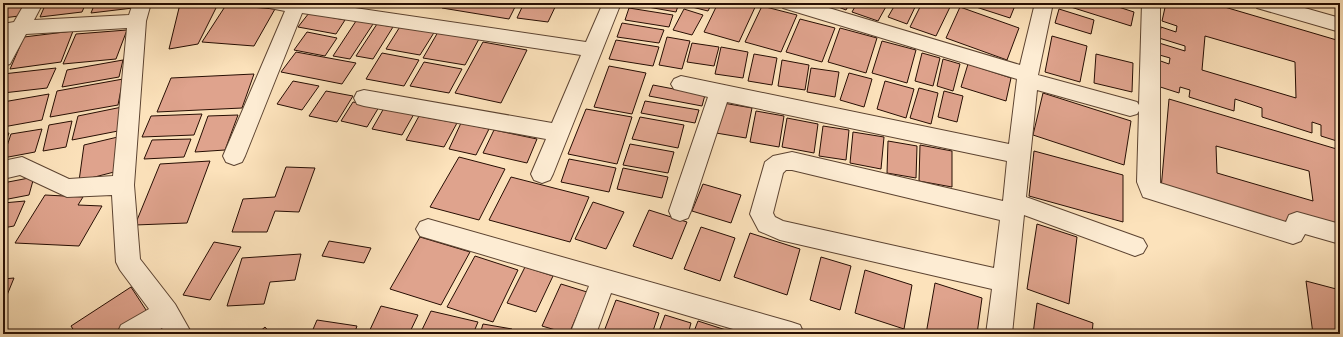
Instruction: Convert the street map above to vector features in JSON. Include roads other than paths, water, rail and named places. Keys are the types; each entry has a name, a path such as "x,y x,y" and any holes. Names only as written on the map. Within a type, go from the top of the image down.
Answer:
{"street":[{"path":"3,58 12,30 34,3"},
{"path":"542,174 612,3"},
{"path":"790,3 1028,78 1130,108"},
{"path":"999,334 1028,78 1044,3"},
{"path":"1151,3 1148,182 1151,190 1291,234 1297,222 1340,234"},
{"path":"1264,3 1290,7 1340,25"},
{"path":"234,156 286,5 593,50"},
{"path":"12,30 140,12 123,185 128,262 166,312 179,334"},
{"path":"681,84 1019,155"},
{"path":"680,211 720,93"},
{"path":"364,98 559,133"},
{"path":"1005,281 780,230 767,224 761,214 773,168 781,162 792,161 1013,207 1135,246"},
{"path":"3,170 22,166 67,188 123,185"},
{"path":"428,229 791,334"},
{"path":"583,334 604,279"},
{"path":"130,334 166,312"}]}
